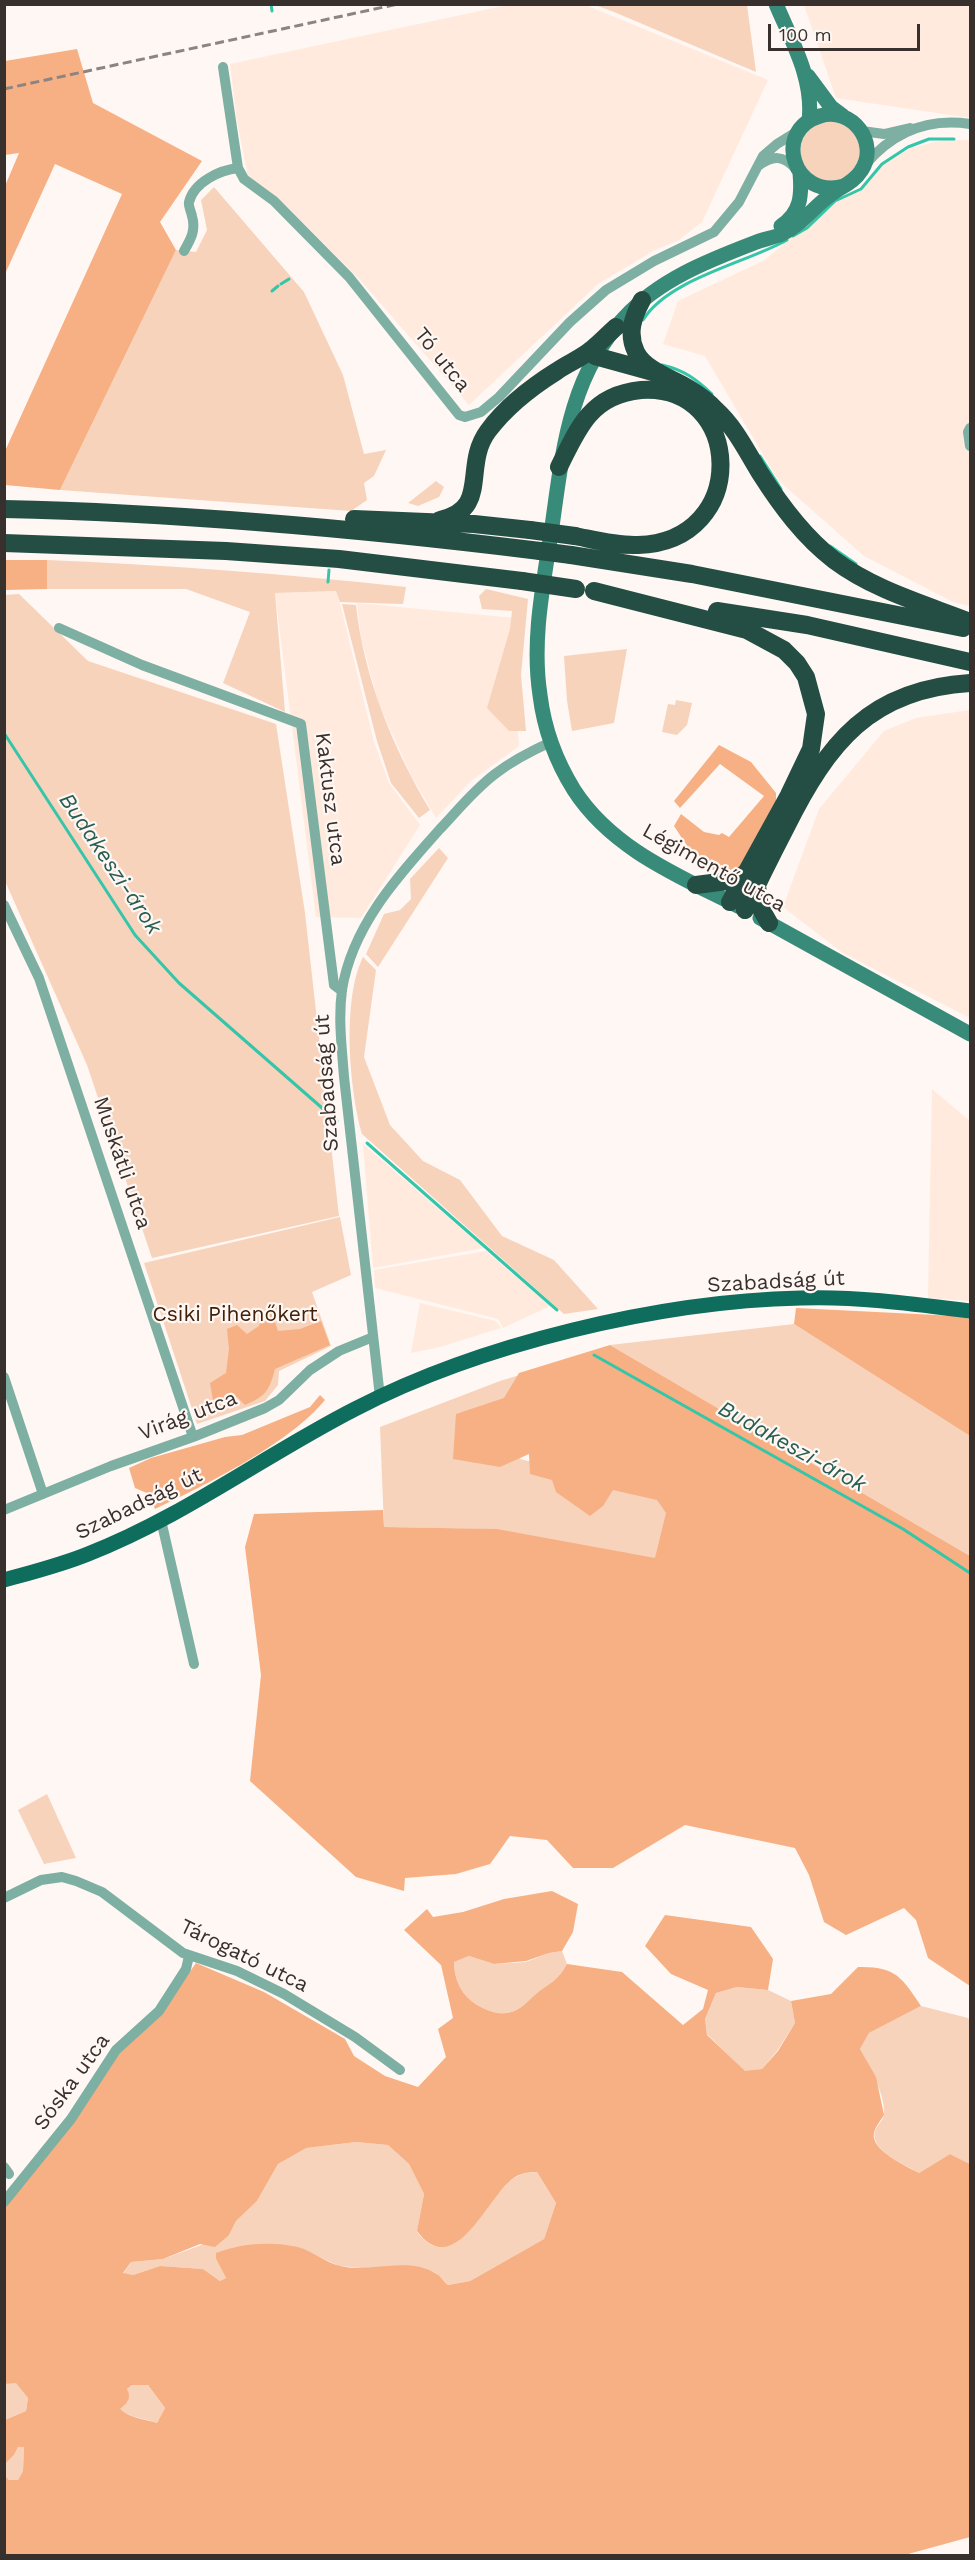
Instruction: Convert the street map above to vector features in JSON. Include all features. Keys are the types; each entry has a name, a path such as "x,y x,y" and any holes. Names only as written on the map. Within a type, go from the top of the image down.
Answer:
{"highway":[{"path":"642,300 632,321 633,345 640,358 663,375 689,388 719,412 794,520 820,548 844,567 876,585 970,622"},
{"path":"431,522 452,518 467,507 472,492 476,454 486,433 494,424 546,378 591,350 616,327"},
{"path":"596,356 663,375"},
{"path":"4,509 345,524 431,522 530,530 638,545 663,541 683,533 704,516 713,500 720,478 720,448 713,430 691,404 666,392 633,391 612,398 591,413 576,434 559,467"},
{"path":"345,524 692,574 970,630"},
{"path":"4,543 178,549 347,559 594,591 807,625 970,662"},
{"path":"594,591 747,630 776,644 803,670 811,690 816,714 811,749 738,906"},
{"path":"750,880 818,769 844,736 874,712 896,699 936,687 970,683"},
{"path":"696,885 750,880"},
{"path":"750,880 760,908 769,923"}],"main road":[{"path":"755,242 782,234 798,224 828,196 856,178 864,166 867,145 862,131 831,107 806,73 776,4"},
{"path":"755,242 793,217 801,197 801,174 793,153 804,126 810,99 806,73"},
{"path":"804,126 825,114 843,116"},
{"path":"801,174 811,183 823,188 844,186"},
{"name":"Légimentő utca","path":"755,242 685,272 642,300 616,327 596,356 573,407 559,467 539,619 537,663 540,696 550,742 570,783 592,813 633,849 970,1034"},
{"name":"Szabadság út","path":"4,1580 90,1554 161,1520 328,1423 380,1397 504,1350 575,1330 683,1309 750,1301 803,1298 879,1301 970,1311"}],"street":[{"path":"184,251 195,227 189,207 190,199 213,175 238,168 223,67"},
{"path":"862,131 884,134 939,121 970,124"},
{"path":"864,166 879,149 922,125"},
{"name":"Tó utca","path":"238,168 244,179 274,201 349,278 459,415 466,417 481,412 499,397 570,322 606,290 654,261 714,232 739,202 768,150 804,126"},
{"path":"758,166 768,159 782,157 801,174"},
{"path":"970,428 968,432 970,446"},
{"name":"Kaktusz utca","path":"59,628 142,665 301,724 334,985 342,992"},
{"name":"Szabadság út","path":"380,1397 344,1077 342,992 357,944 382,898 397,877 477,789 512,763 550,742"},
{"name":"Muskátli utca","path":"4,905 39,978 193,1437"},
{"name":"Virág utca","path":"4,1510 111,1466 193,1437 279,1400 310,1370 339,1351 373,1337"},
{"path":"4,1377 43,1494"},
{"path":"161,1520 194,1664"},
{"name":"Tárogató utca","path":"4,1898 41,1880 62,1876 102,1892 189,1956 237,1971 274,1989 346,2031 400,2070"},
{"name":"Sóska utca","path":"4,2202 71,2119 116,2050 159,2011 186,1969 189,1956"}],"shaded area":[{"path":"583,4 768,80 702,222 679,240 655,250 598,284 469,405 361,281 285,205 248,177 237,121 230,64 508,5"},
{"path":"804,5 970,5 970,118 836,98"},
{"path":"77,49 93,103 202,161 160,222 176,250 60,490 5,485 5,451 122,194 55,164 5,274 5,186 19,153 5,155 5,61"},
{"path":"943,140 970,140 970,606 953,602 864,556 778,480 705,356 663,344 678,301 765,260 835,200 861,191 884,164 911,148"},
{"path":"4,560 47,560 47,589 5,590"},
{"path":"337,591 374,742 389,783 420,825 361,918 316,917 275,593"},
{"path":"357,603 515,618 513,668 519,746 471,781 436,818 411,775 379,705 361,638"},
{"path":"970,710 970,1018 843,953 783,907 819,809 884,731 916,718"},
{"path":"719,745 751,762 776,793 776,805 740,866 719,872 701,862 674,826 681,814 704,832 719,835 722,833 729,837 764,796 720,764 680,808 674,801"},
{"path":"932,1089 970,1121 970,1301 928,1298"},
{"path":"363,1144 484,1248 373,1268"},
{"path":"486,1251 550,1306 503,1328 498,1319 375,1288 374,1270"},
{"path":"420,1303 496,1321 501,1328 440,1347 411,1353"},
{"path":"796,1308 956,1316 970,1319 970,1436 794,1324"},
{"path":"264,1313 272,1313 278,1331 300,1329 321,1321 330,1345 275,1369 266,1392 252,1402 245,1405 237,1397 213,1400 210,1383 226,1373 229,1349 227,1329 237,1325 247,1334 259,1326"},
{"path":"610,1345 970,1556 970,1986 928,1958 916,1920 904,1908 846,1935 824,1922 809,1875 795,1848 685,1825 613,1868 573,1868 547,1840 510,1836 490,1864 456,1874 405,1878 404,1891 356,1877 250,1781 261,1675 245,1547 254,1514 383,1510 384,1527 497,1529 655,1558 666,1513 657,1500 613,1490 603,1506 590,1516 556,1492 552,1480 530,1474 529,1454 500,1467 453,1459 456,1414 504,1398 519,1373"},
{"path":"320,1395 325,1400 291,1432 246,1462 198,1488 155,1509 149,1494 135,1488 129,1468 151,1458 225,1437 242,1435 310,1407"},
{"path":"552,1891 578,1904 573,1932 562,1951 526,1961 494,1964 469,1956 454,1962 457,1981 467,1997 483,2008 500,2013 512,2012 524,2005 558,1977 567,1964 622,1972 683,2025 703,2009 708,1990 671,1974 645,1946 665,1915 751,1927 773,1959 768,1990 737,1987 716,1993 705,2019 707,2035 745,2071 762,2069 778,2051 795,2023 791,2001 831,1994 858,1967 889,1971 908,1988 921,2006 869,2033 860,2049 876,2077 884,2115 874,2133 874,2139 883,2151 919,2173 950,2154 970,2164 970,2537 901,2556 5,2555 5,2476 9,2480 18,2480 23,2471 24,2447 18,2447 5,2464 5,2420 26,2411 28,2398 16,2383 5,2384 5,2205 125,2045 156,2020 196,1963 264,1992 345,2039 354,2056 385,2076 418,2087 446,2057 438,2029 453,2018 441,1965 404,1930 427,1909 433,1917 463,1912 504,1899","holes":["356,2142 388,2145 409,2164 424,2194 417,2231 430,2244 443,2247 456,2243 479,2220 514,2177 533,2172 537,2172 556,2203 544,2239 470,2281 448,2285 437,2274 424,2268 401,2265 352,2268 329,2262 298,2247 278,2244 246,2245 216,2253 216,2259 226,2278 220,2281 203,2269 160,2266 133,2275 123,2273 131,2262 163,2259 200,2244 215,2247 229,2235 236,2221 257,2201 278,2164 306,2148","132,2385 148,2385 165,2408 157,2423 132,2416 120,2409 128,2400 127,2389"]}],"green space":[{"path":"595,5 747,5 756,72 614,12"},
{"path":"824,121 836,121 847,126 855,134 860,151 858,163 847,176 836,181 824,181 813,176 805,168 800,157 800,145 805,134 813,126"},
{"path":"214,187 304,292 343,375 364,454 386,450 374,476 364,483 367,500 351,511 60,490 176,250 196,252 207,230 201,200"},
{"path":"436,481 444,487 439,497 418,506 408,503"},
{"path":"47,560 226,570 406,587 403,604 340,602 336,591 275,593 285,712 223,683 250,612 186,589 47,589"},
{"path":"486,589 528,599 521,675 526,731 509,731 487,708 510,629 512,611 482,609 479,596"},
{"path":"19,594 88,661 276,724 305,913 339,1216 152,1258 87,1065 5,881 4,595"},
{"path":"342,604 356,605 366,659 382,711 416,786 430,810 419,818 391,783 377,741"},
{"path":"627,649 614,723 572,731 564,656"},
{"path":"676,700 692,703 687,725 677,735 662,732 668,704 675,705"},
{"path":"439,848 448,858 378,967 366,954 384,914 400,910 411,899 410,879"},
{"path":"363,957 376,970 364,1057 390,1125 423,1161 460,1180 502,1236 554,1260 598,1309 564,1314 362,1134 351,1069 350,1020 356,975"},
{"name":"Csiki Pihenőkert","path":"340,1217 351,1275 312,1292 331,1346 279,1371 278,1385 265,1401 197,1424 144,1263"},
{"path":"794,1324 970,1436 970,1556 610,1345"},
{"path":"539,1369 520,1459 681,1497 663,1580 485,1529 384,1527 380,1427 500,1381"},
{"path":"47,1794 76,1858 44,1864 18,1810"},
{"path":"562,1951 567,1964 558,1977 526,2004 512,2012 489,2011 477,2005 463,1992 455,1975 454,1962 469,1956 494,1964 526,1962 549,1953"},
{"path":"737,1987 768,1990 791,2001 795,2023 762,2069 745,2072 707,2034 705,2019 716,1993"},
{"path":"921,2006 968,2018 970,2021 970,2164 950,2154 919,2173 890,2156 878,2145 875,2131 884,2115 884,2107 876,2081 860,2049 869,2033"},
{"path":"356,2142 388,2145 409,2164 424,2194 417,2232 430,2244 443,2247 456,2243 479,2220 511,2180 533,2172 537,2172 556,2203 544,2239 470,2281 448,2285 436,2273 416,2267 339,2266 298,2247 216,2259 226,2278 220,2281 203,2269 160,2266 133,2275 123,2274 131,2262 163,2259 229,2235 236,2221 257,2201 278,2164 305,2148"},
{"path":"16,2382 28,2398 26,2411 5,2420 5,2384"},
{"path":"132,2385 148,2385 165,2408 157,2423 132,2416 119,2409 128,2401 127,2389"},
{"path":"18,2447 24,2447 23,2471 18,2480 9,2480 5,2476 5,2464"}],"waterway":[{"path":"271,4 272,11"},
{"path":"793,236 807,228 835,201 861,189 882,164 908,147 929,139 954,139"},
{"path":"643,320 670,293 709,273 787,240"},
{"path":"281,284 289,279"},
{"path":"272,291 278,286"},
{"path":"662,365 689,376 712,394"},
{"path":"760,456 781,489"},
{"path":"830,546 856,564"},
{"path":"328,582 329,570"},
{"name":"Budakeszi-árok","path":"4,733 135,935 179,983 337,1121"},
{"name":"Budakeszi-árok","path":"367,1143 557,1310"},
{"name":"Budakeszi-árok","path":"594,1355 903,1529 970,1573"}],"railway":[{"path":"4,89 398,4"}]}
